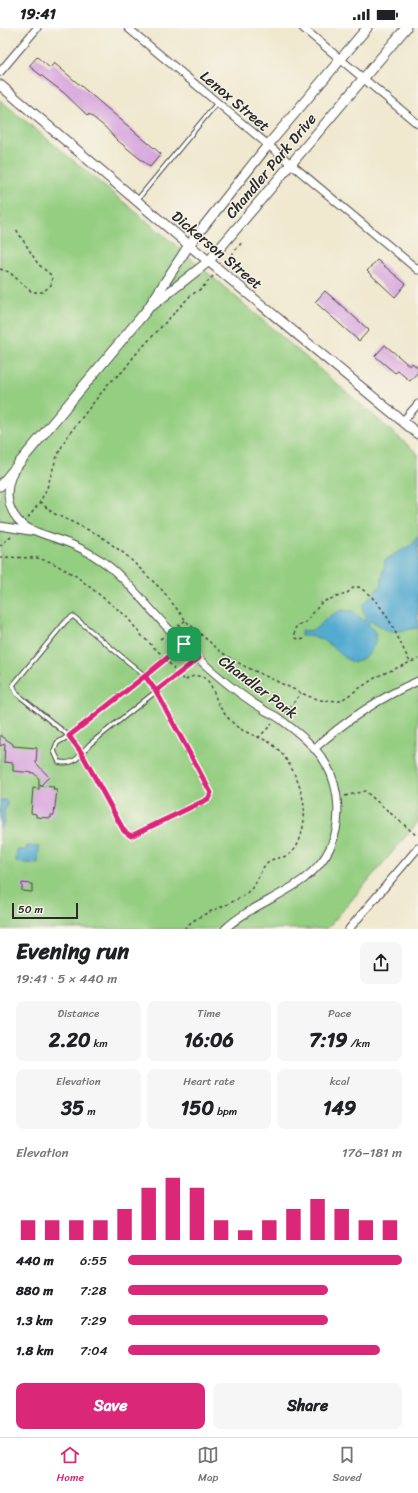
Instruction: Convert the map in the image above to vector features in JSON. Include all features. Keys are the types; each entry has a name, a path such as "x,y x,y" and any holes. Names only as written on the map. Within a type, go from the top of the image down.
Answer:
{"street":[{"path":"0,72 38,28"},
{"name":"Lenox Street","path":"128,28 418,270"},
{"path":"303,28 418,124"},
{"name":"Chandler Park Drive","path":"0,486 147,310 189,245 268,145 367,28"},
{"name":"Chandler Park Drive","path":"147,310 209,261 406,28"},
{"name":"Dickerson Street","path":"0,85 189,245 418,434"},
{"path":"404,421 418,404"},
{"name":"Chandler Park","path":"17,466 8,485 8,494 13,513 20,526"},
{"name":"Chandler Park","path":"0,526 20,526 75,546 103,562 125,582 199,658 263,710 279,718 314,749 329,770 336,798 338,818 335,833 327,853 314,871 302,881 256,906 225,929"},
{"path":"314,749 360,712 381,699 418,681"},
{"path":"349,929 418,848"}],"lane":[{"path":"136,200 217,103"},
{"path":"73,616 145,676 156,691 211,793 208,799 131,836 124,831 81,752 69,736 17,694 13,685 66,621 73,616"},
{"path":"184,644 166,660 69,736 57,743 54,747 55,757 59,762 68,764 76,760 81,752 199,658"}],"path":[{"path":"0,269 9,272 32,292 43,292 50,285 52,280 51,275 38,264 16,229"},
{"path":"0,546 20,526 40,502 66,438 108,384 123,371 135,355 190,296 208,282 243,241"},
{"path":"40,502 53,513 104,538 126,554 163,591 187,622 221,652 242,665 308,696 320,700 340,701 378,676 418,659"},
{"path":"0,557 38,558 51,562 76,576 126,616 142,636 185,681 193,676 200,676 208,680 219,705 232,723 246,733 268,742 287,759 294,771 302,797 305,818 300,840 289,855 268,862 251,889 215,910 201,915 184,929"},
{"path":"304,639 300,640 296,638 294,630 298,625 306,622 321,603 346,594 356,587 362,589 371,596 386,612 410,663"},
{"path":"336,798 365,791 417,836"}],"green space":[{"path":"0,100 173,243 418,454 418,822 327,929 0,929"}],"water":[{"path":"418,536 418,628 390,632 371,621 368,624 376,633 373,648 367,655 354,663 325,641 311,636 301,636 301,631 314,630 331,615 342,610 352,611 365,621 367,617 363,613 362,606 381,585 385,560 413,544"},
{"path":"0,800 5,800 8,804 4,811 4,822 0,829"},
{"path":"27,846 39,847 38,864 16,862 17,850 26,850"}],"building":[{"path":"37,57 50,68 54,63 161,154 150,167 117,140 105,127 89,114 88,116 64,93 29,66"},
{"path":"377,260 406,284 395,297 367,271"},
{"path":"325,291 369,330 359,341 315,302"},
{"path":"385,345 410,366 412,363 418,368 418,372 410,381 398,371 395,373 375,356"},
{"path":"0,735 13,744 13,746 37,748 36,763 49,777 40,786 54,787 53,790 57,790 54,815 51,815 51,818 36,817 36,814 31,813 33,788 39,789 39,779 34,773 13,771 13,763 4,762 5,744 0,746"},
{"path":"22,883 32,884 32,892 22,891"}],"route":[{"path":"184,644 145,676 156,691 211,793 208,799 131,836 124,831 81,752 69,736 145,676 156,691 172,680 199,658 184,644"}]}
